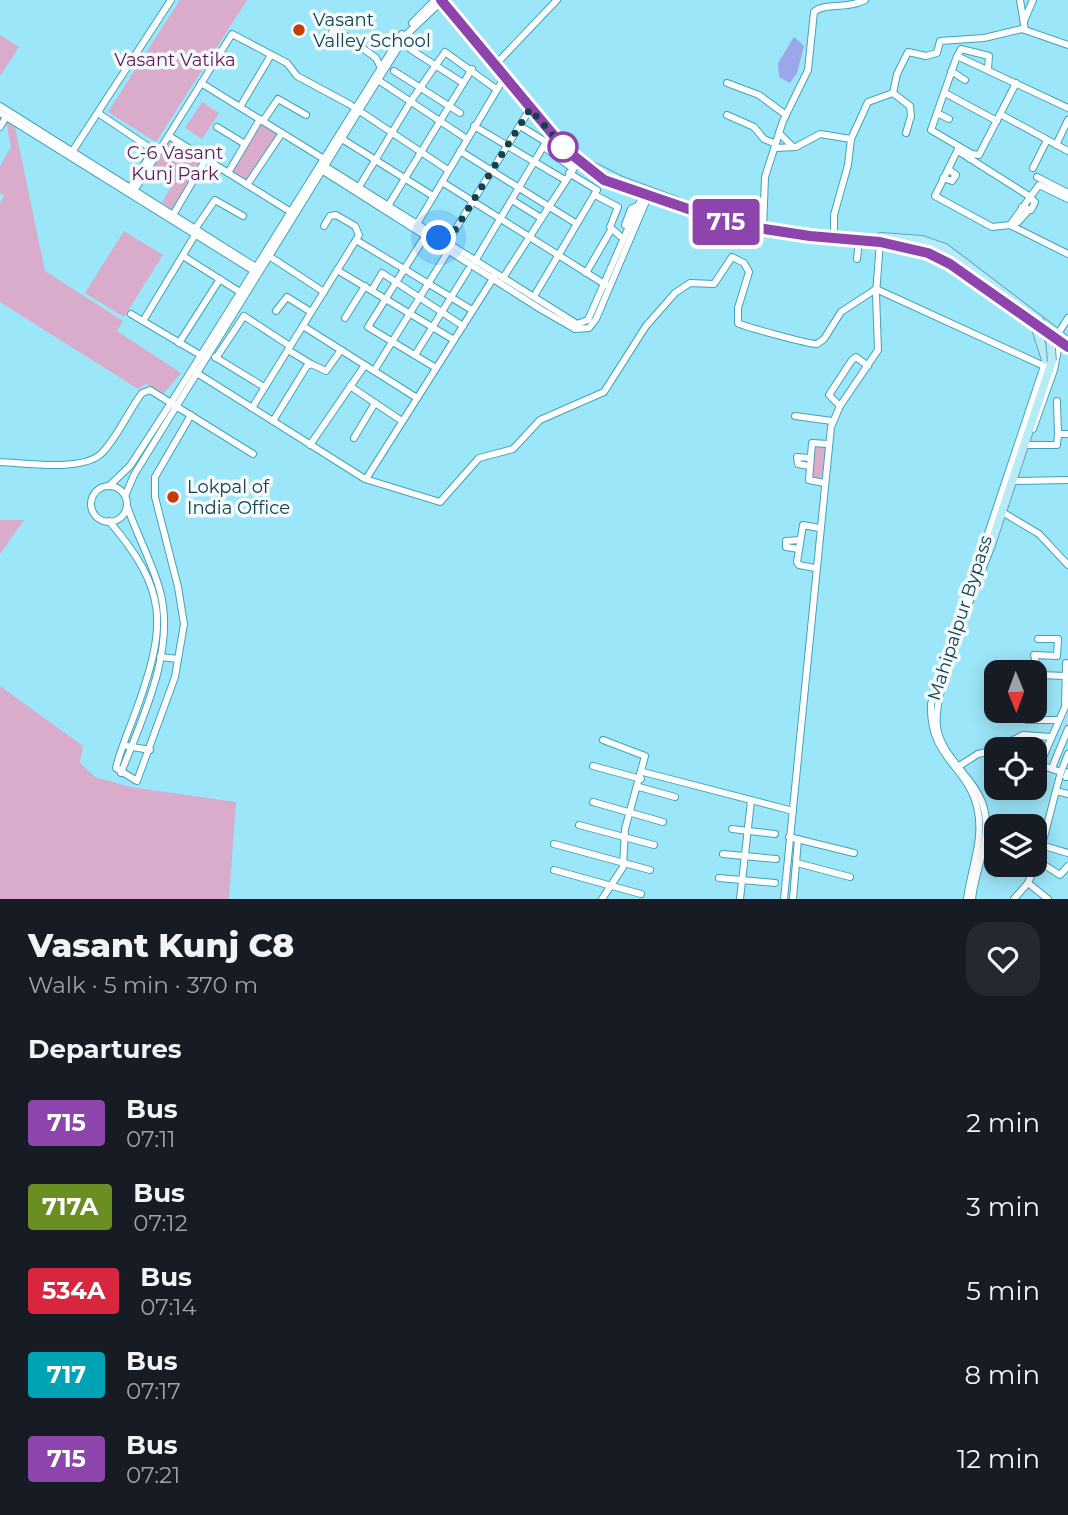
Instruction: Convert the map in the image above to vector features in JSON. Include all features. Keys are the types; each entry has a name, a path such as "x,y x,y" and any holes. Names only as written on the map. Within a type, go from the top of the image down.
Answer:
{"main road":[{"path":"443,0 553,130 584,161 647,194"},
{"path":"443,0 529,110 571,171 714,215 763,227 921,250 944,261 1036,321 1051,339 1047,362 990,548"},
{"path":"763,227 932,242 958,257 1068,347"},
{"path":"915,241 947,255 1060,338"}],"street":[{"path":"72,152 171,0"},
{"path":"376,78 380,66 403,32 435,0"},
{"path":"257,271 269,256 376,78 407,34 443,0"},
{"path":"497,63 557,0"},
{"path":"763,227 765,177 786,114 808,70 814,12 821,6 846,7 864,0"},
{"path":"1020,0 1024,26"},
{"path":"1024,26 1033,0"},
{"path":"344,20 332,32 338,37 346,36 361,46 376,58 380,66"},
{"path":"893,93 897,74 908,52 926,56 937,53 940,41 984,38 1024,26 1068,45"},
{"path":"132,190 232,34 287,63 298,76 448,170"},
{"path":"410,49 463,83"},
{"path":"988,69 989,56 961,49 931,131 1029,196"},
{"path":"359,187 411,101 445,52 496,89"},
{"path":"240,107 271,55"},
{"path":"958,55 1068,108"},
{"path":"388,206 472,69"},
{"path":"394,71 460,113"},
{"path":"951,71 965,80"},
{"path":"376,78 467,139"},
{"path":"417,224 505,78"},
{"path":"201,83 282,132 322,165 495,276 503,278 582,327"},
{"path":"727,83 759,95 786,114"},
{"path":"971,156 979,155 1016,83"},
{"path":"893,93 910,106 911,116 905,133"},
{"path":"834,234 834,215 848,165 850,139 868,102 893,93"},
{"path":"945,93 1068,151"},
{"path":"228,173 245,144 278,99 306,115"},
{"path":"0,106 173,215 195,232"},
{"path":"125,496 174,405 291,212 342,139 356,110"},
{"path":"447,243 529,110"},
{"path":"98,113 153,150 132,190"},
{"path":"937,113 949,119"},
{"path":"0,127 3,115 257,271"},
{"path":"727,115 754,127 764,139 775,146 793,148 820,134 850,139"},
{"path":"1056,145 1068,120"},
{"path":"474,126 534,162 571,171"},
{"path":"475,261 544,147 545,141 520,126"},
{"path":"217,127 245,144"},
{"path":"247,185 282,132"},
{"path":"779,133 793,148"},
{"path":"169,136 291,212"},
{"path":"342,139 433,197"},
{"path":"959,149 935,192 936,197 992,228 1010,224 1025,209 1047,140"},
{"path":"536,293 595,195 596,189 544,147"},
{"path":"460,151 577,224"},
{"path":"173,215 206,159"},
{"path":"322,165 475,261 542,310 582,327 592,326 620,236 631,209 638,206"},
{"path":"949,167 958,168"},
{"path":"503,278 571,171"},
{"path":"1036,176 1068,193"},
{"path":"1036,176 1068,199"},
{"path":"442,181 605,284"},
{"path":"605,284 638,206 647,194"},
{"path":"605,284 647,194"},
{"path":"586,273 611,230 618,207 595,195"},
{"path":"143,321 215,200 243,216"},
{"path":"512,200 541,218"},
{"path":"252,408 356,240 358,228 338,216 331,215 324,226"},
{"path":"1010,224 1068,254"},
{"path":"611,230 620,236"},
{"path":"356,240 472,310"},
{"path":"858,259 859,240"},
{"path":"422,241 368,327 436,368"},
{"path":"783,899 828,444 832,421 879,347 876,289 880,242"},
{"path":"374,371 446,255"},
{"path":"183,256 243,293"},
{"path":"269,256 324,292"},
{"path":"194,372 366,479 440,502 479,458 513,449 540,420 604,392 646,326 675,293 690,283 714,284 733,257 744,263 749,272 738,308 740,325 769,330 810,344 821,342 841,312 876,289"},
{"path":"337,270 454,340"},
{"path":"415,355 468,270"},
{"path":"345,318 382,273 463,326"},
{"path":"366,479 495,276"},
{"path":"179,343 220,279"},
{"path":"876,289 1047,362"},
{"path":"276,311 287,297 312,312"},
{"path":"131,314 179,343 216,358 264,387"},
{"path":"216,358 244,316 326,372 341,350"},
{"path":"1060,338 1066,321"},
{"path":"303,326 417,398"},
{"name":"Mahipalpur Bypass","path":"970,899 978,847 978,809 972,794 937,744 931,722 931,704 1047,362 1060,338"},
{"name":"Mahipalpur Bypass","path":"970,899 984,841 984,810 939,734 937,703 1054,370 1060,338"},
{"path":"840,406 829,395 852,359 856,357 868,366"},
{"path":"273,421 311,364"},
{"path":"310,445 365,365"},
{"path":"350,386 402,421"},
{"path":"0,462 84,463 102,453 142,393 153,391 253,454"},
{"path":"1028,445 1057,445 1057,401"},
{"path":"354,438 375,403"},
{"path":"174,405 130,466 108,486 97,490 92,503 98,517 109,521 138,559 152,585 158,609 151,665 116,768 138,780 175,677 183,611 154,489 160,464 191,415"},
{"path":"795,416 832,421"},
{"path":"1058,434 1068,434"},
{"path":"824,483 810,481 809,466 812,443 828,444"},
{"path":"809,466 798,464 797,457 810,458"},
{"path":"1015,481 1068,480"},
{"path":"108,486 119,489 125,496 160,590 165,618 160,657 121,773"},
{"path":"109,521 121,517 127,506"},
{"path":"1004,513 1040,534 1068,565"},
{"path":"815,568 797,564 803,525 819,528"},
{"path":"799,549 786,547 786,541 800,540"},
{"path":"1035,660 1034,656 1057,656 1058,639 1038,639"},
{"path":"160,657 178,659"},
{"path":"1047,745 1067,707 1066,663"},
{"path":"1047,675 1065,676"},
{"path":"1047,720 1058,720"},
{"path":"1052,768 1068,729"},
{"path":"1019,737 1051,737"},
{"path":"602,899 624,863 624,837 642,775 644,755 603,740"},
{"path":"123,745 150,750"},
{"path":"959,766 984,753"},
{"path":"1047,832 1068,754"},
{"path":"593,766 793,811"},
{"path":"1047,767 1064,775"},
{"path":"639,787 675,797"},
{"path":"1056,791 1068,794"},
{"path":"740,899 751,801"},
{"path":"593,802 663,821"},
{"path":"579,825 654,845"},
{"path":"732,829 775,834"},
{"path":"789,837 854,853"},
{"path":"793,899 799,839"},
{"path":"554,844 650,870"},
{"path":"1047,847 1068,853"},
{"path":"723,854 776,859"},
{"path":"797,863 850,877"},
{"path":"1047,867 1060,876 1068,866"},
{"path":"554,870 641,894"},
{"path":"1014,899 1031,877"},
{"path":"719,878 775,883"},
{"path":"1028,883 1048,899"}],"green space":[{"name":"Vasant Vatika","path":"180,0 247,0 156,142 108,112"},
{"path":"0,35 19,47 0,76"},
{"path":"202,102 219,113 202,139 185,128"},
{"path":"6,121 15,127 45,271 123,321 117,331 181,373 164,393 146,384 138,389 0,302 0,203 4,196 0,193 0,166 11,147"},
{"path":"259,121 280,134 247,185 228,173"},
{"name":"C-6 Vasant Kunj Park","path":"168,137 206,159 175,212 162,202 173,184 149,168"},
{"path":"124,231 163,255 124,317 85,293"},
{"path":"815,444 826,446 821,480 811,476"},
{"path":"0,520 24,520 0,554"},
{"path":"0,686 83,746 80,763 95,777 130,787 236,802 229,899 0,899"}],"water":[{"path":"794,37 804,46 797,73 790,83 779,77 778,63"}],"bus line":[{"name":"715","path":"441,0 565,149 589,171 604,180 732,224 810,236 880,242 928,253 950,264 1068,347"}],"place":[{"name":"Vasant Valley School","path":"299,30"},
{"name":"Lokpal of India Office","path":"173,497"}],"route":[{"path":"439,238 447,243 530,109 565,149 563,147"}]}
